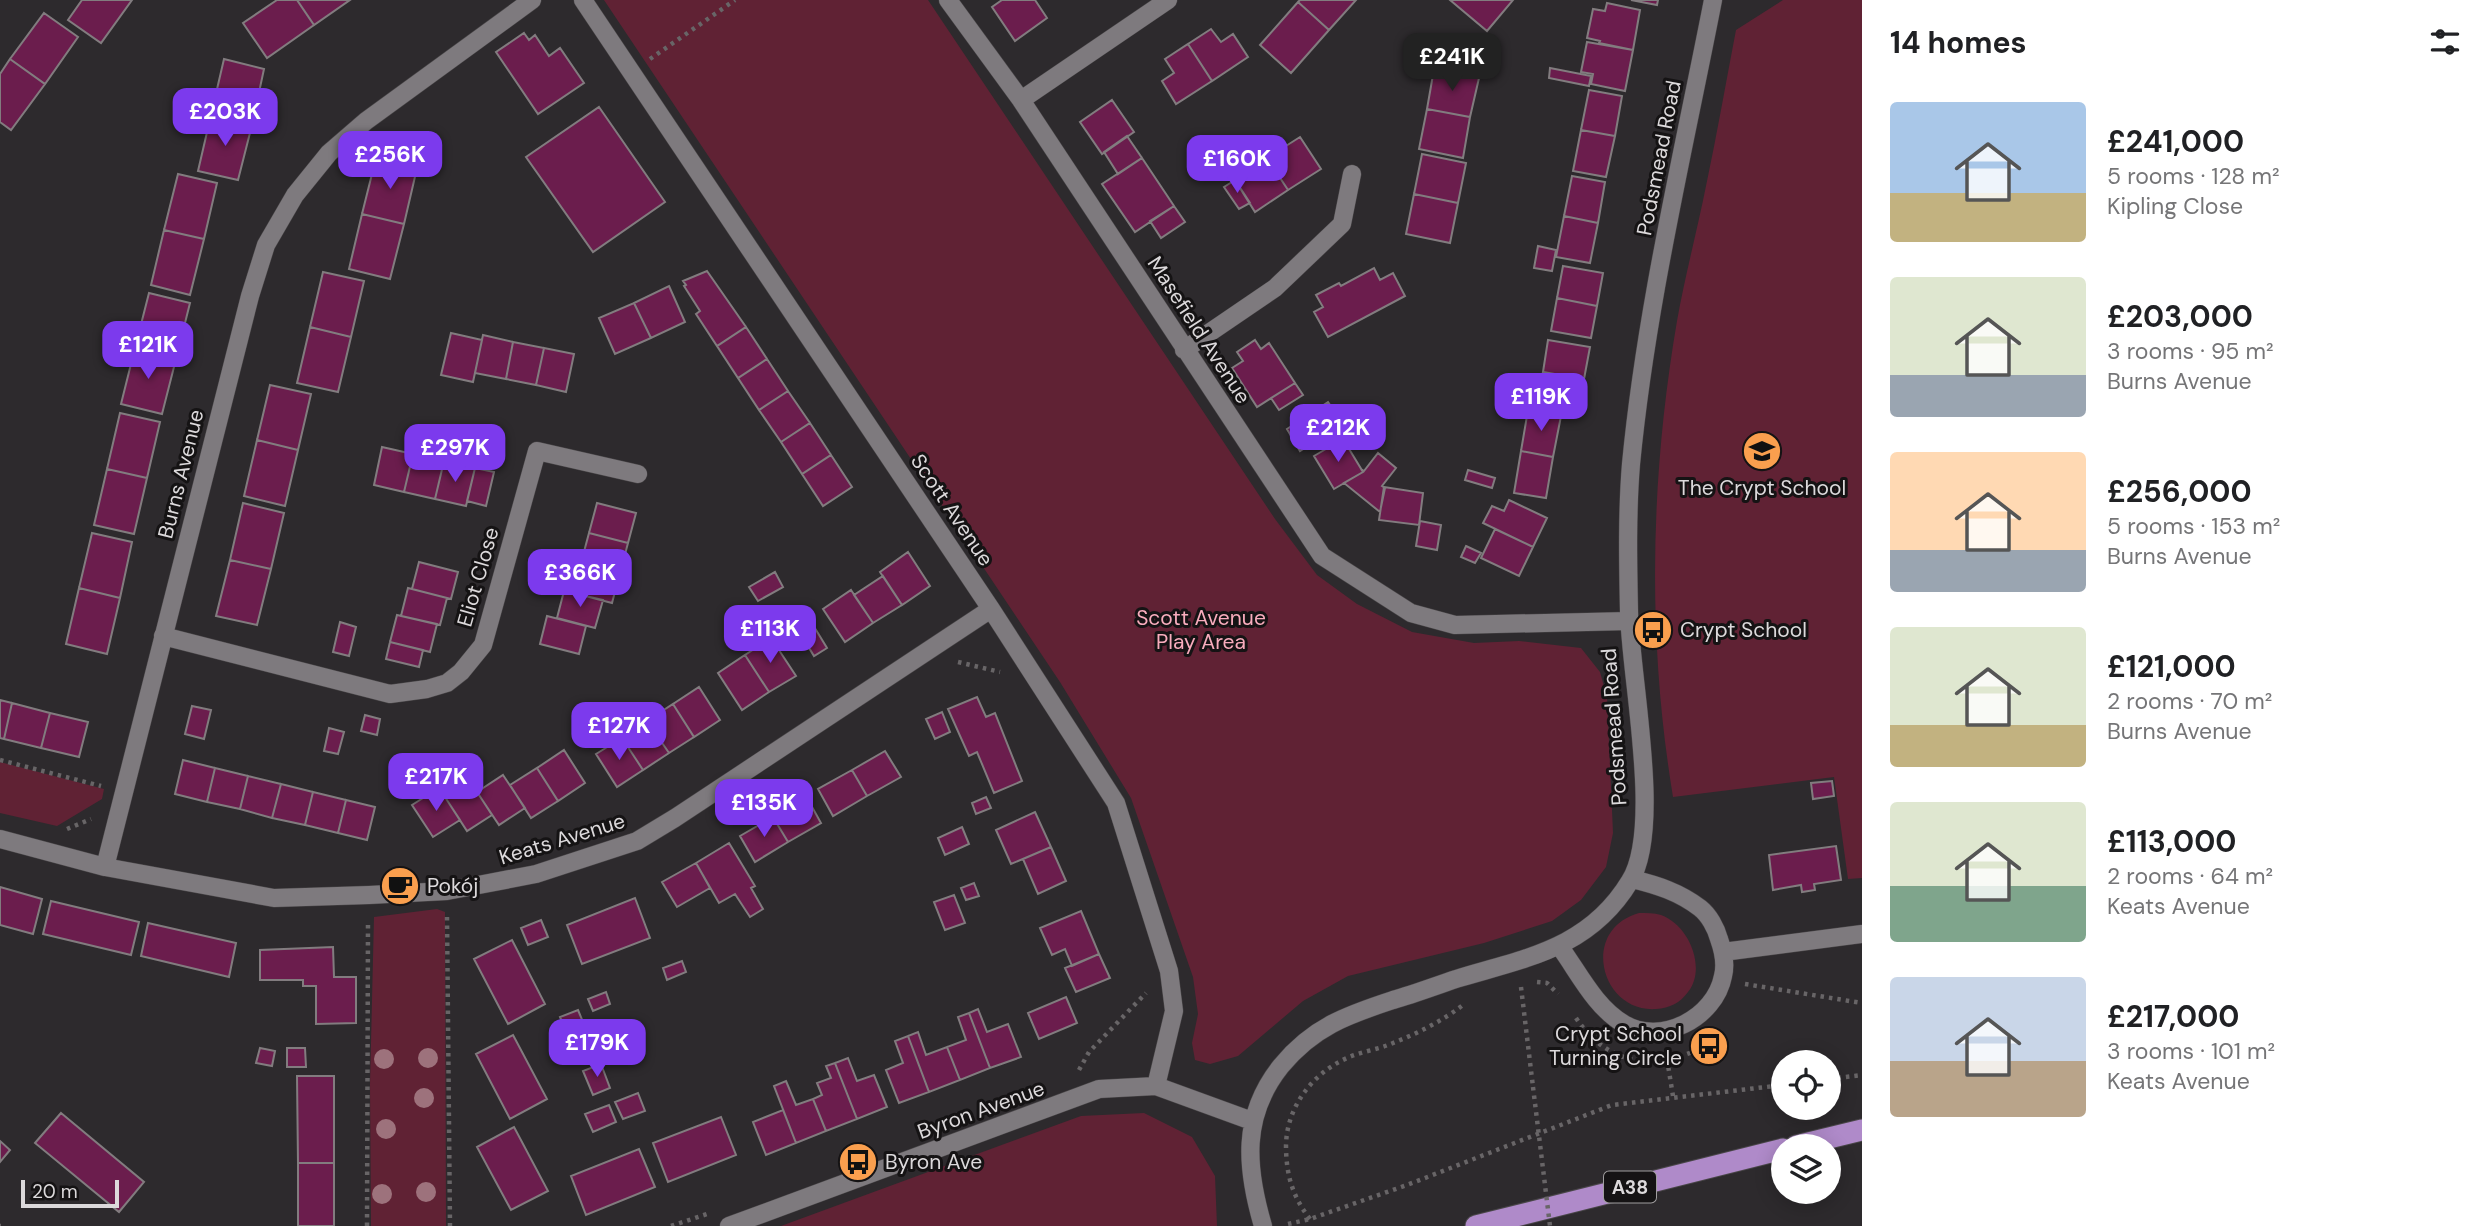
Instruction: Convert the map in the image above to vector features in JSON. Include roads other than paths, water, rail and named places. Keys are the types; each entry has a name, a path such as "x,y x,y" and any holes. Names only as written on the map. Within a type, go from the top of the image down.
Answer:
{"highway":[{"path":"1841,1135 1862,1130"},
{"name":"A38","path":"1476,1226 1771,1152"}],"street":[{"name":"Burns Avenue","path":"105,867 247,309 266,245 295,195 329,153 366,121 532,0"},
{"name":"Scott Avenue","path":"583,0 991,609 1116,803 1169,971 1174,1012 1156,1086"},
{"name":"Masefield Avenue","path":"948,0 1021,100 1322,556 1411,613 1455,625 1629,621"},
{"path":"1021,100 1168,0"},
{"name":"Podsmead Road","path":"1263,1226 1252,1189 1252,1121 1269,1081 1291,1054 1316,1032 1349,1014 1457,979 1517,972 1588,927 1603,914 1632,879 1643,842 1644,792 1629,621 1628,517 1631,463 1659,277 1713,0"},
{"path":"1184,350 1275,288 1342,224 1352,173"},
{"name":"Eliot Close","path":"163,636 390,694 427,689 447,683 461,672 483,645 537,451 638,474"},
{"name":"Keats Avenue","path":"0,839 105,867 274,898 447,891 536,874 637,841 676,818 991,609"},
{"path":"1560,947 1603,1009 1625,1025 1642,1031 1665,1032 1695,1020 1715,995 1723,976 1723,952 1716,929 1702,909 1665,887 1632,879"},
{"path":"1723,952 1862,934"},
{"name":"Byron Avenue","path":"729,1226 1100,1089 1156,1086 1252,1121"}],"place":[{"name":"The Crypt School","path":"1762,451"},
{"name":"Crypt School","path":"1653,630"},
{"name":"Pokój","path":"400,886"},
{"name":"Crypt School Turning Circle","path":"1709,1046"},
{"name":"Byron Ave","path":"858,1162"}],"park label":[{"name":"Scott Avenue Play Area","path":"1201,630"}]}
